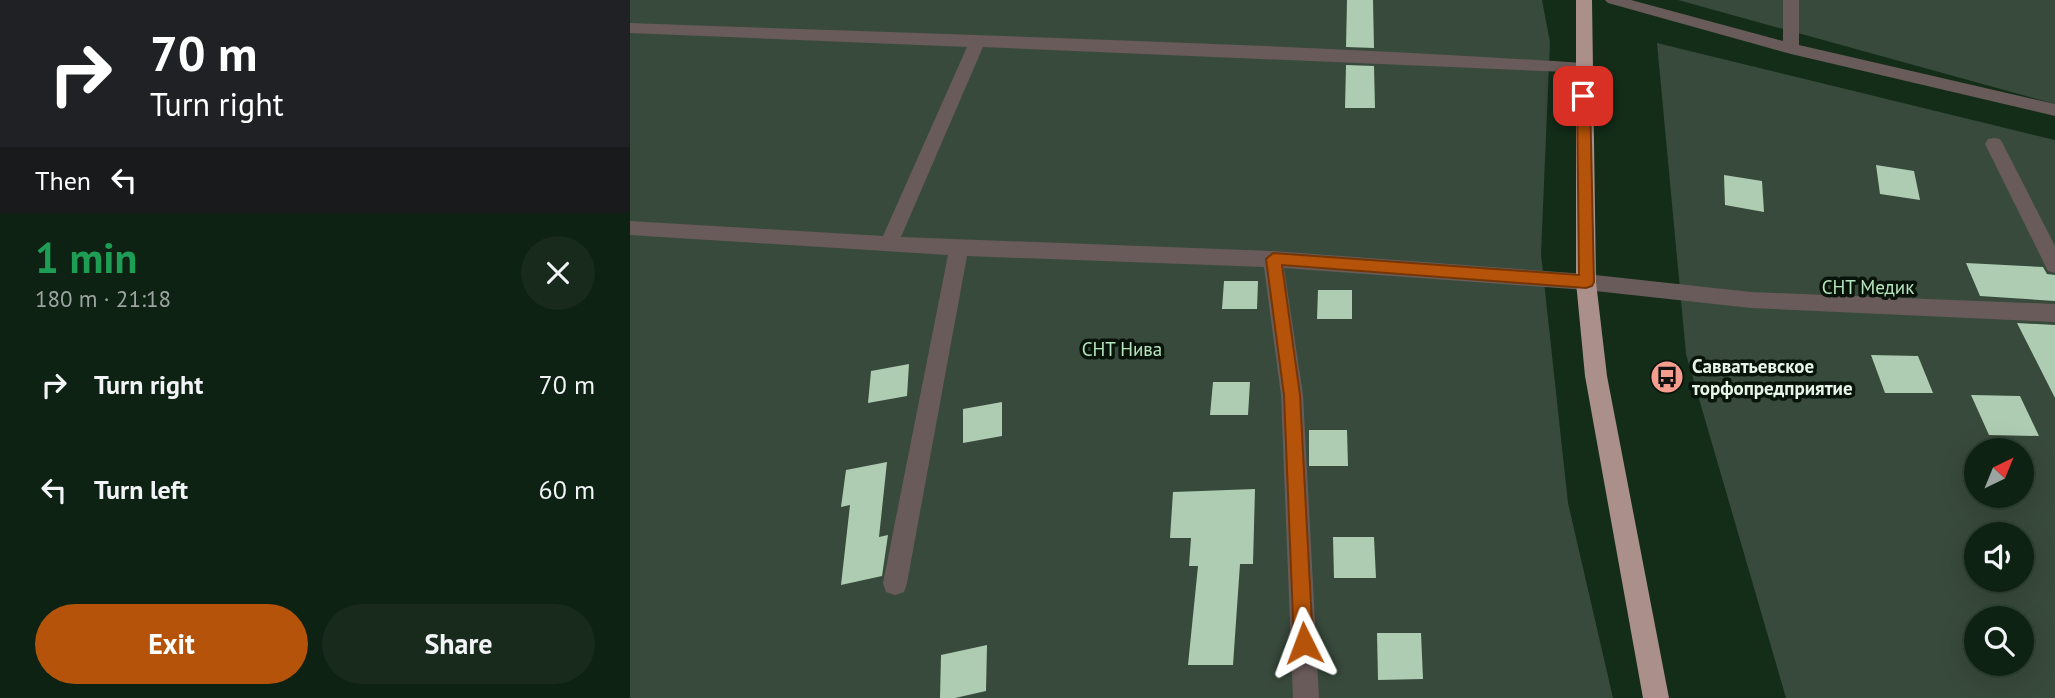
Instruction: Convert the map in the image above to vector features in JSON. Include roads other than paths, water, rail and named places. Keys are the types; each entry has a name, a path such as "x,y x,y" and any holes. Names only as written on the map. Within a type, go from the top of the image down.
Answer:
{"main road":[{"path":"1584,0 1586,282 1596,376 1656,698"}],"street":[{"path":"1613,0 1791,49 2055,110"},
{"path":"1791,0 1791,49"},
{"path":"630,28 1452,60 1583,69"},
{"path":"889,243 978,40"},
{"path":"1994,144 2055,265"},
{"path":"630,228 959,248 1273,259 1586,282 1751,300 2055,313"},
{"path":"895,583 959,248"},
{"path":"1273,259 1292,395 1306,698"}],"place":[{"name":"Савватьевское торфопредприятие","path":"1667,377"}],"park label":[{"name":"СНТ Медик","path":"1868,287"},
{"name":"СНТ Нива","path":"1122,349"}]}
